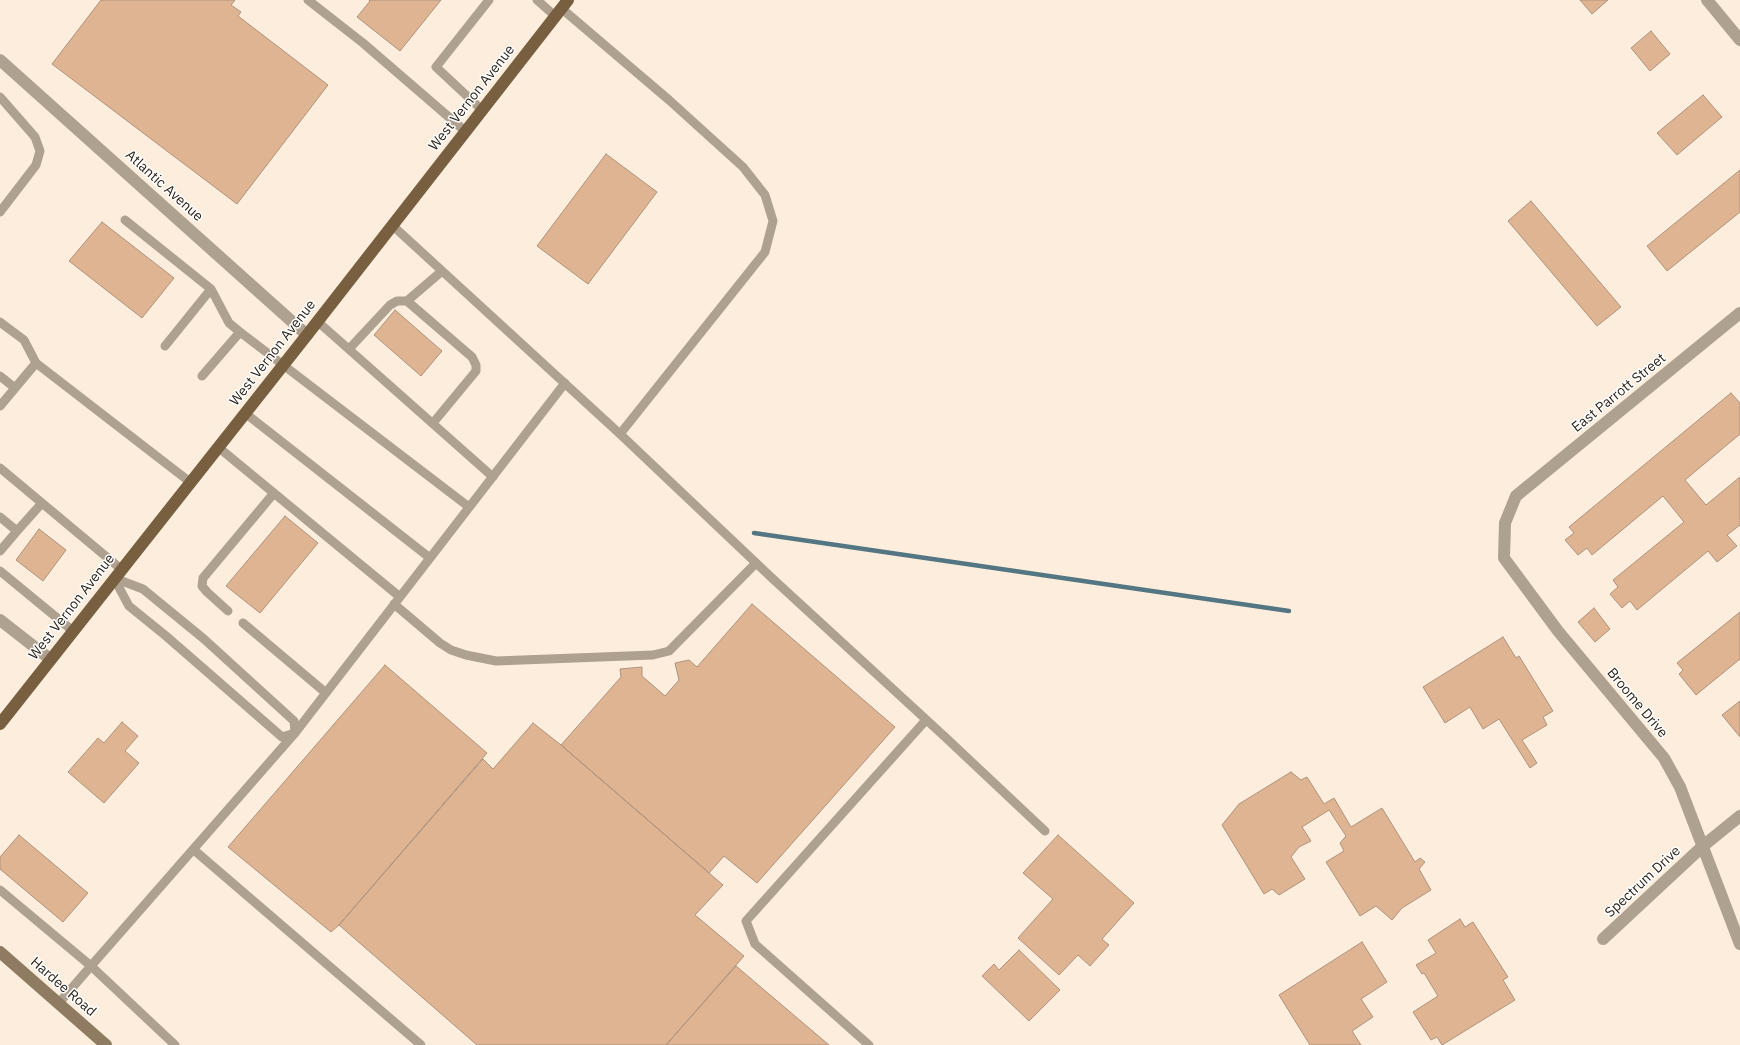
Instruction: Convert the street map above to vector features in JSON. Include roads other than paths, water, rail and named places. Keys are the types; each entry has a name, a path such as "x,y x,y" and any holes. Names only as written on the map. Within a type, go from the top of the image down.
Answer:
{"main road":[{"name":"West Vernon Avenue","path":"0,724 307,335 562,8"}],"street":[{"path":"1707,0 1740,40"},
{"name":"Atlantic Avenue","path":"0,60 307,335"},
{"name":"East Parrott Street","path":"1516,496 1740,313"},
{"name":"Broome Drive","path":"1516,496 1505,523 1504,558 1558,631 1664,758 1680,787 1740,944"},
{"path":"0,620 50,659"},
{"name":"Spectrum Drive","path":"1603,939 1703,846 1740,816"},
{"name":"Hardee Road","path":"0,952 106,1045"}],"lane":[{"path":"308,0 363,43 465,131"},
{"path":"482,110 436,67 490,0"},
{"path":"537,0 562,8 669,100 742,167 765,195 773,221 765,252 620,434"},
{"path":"0,97 34,137 40,151 36,165 0,212"},
{"path":"124,220 211,289 229,323 282,366 469,507"},
{"path":"392,225 620,434 1045,832"},
{"path":"350,350 390,305 397,301 407,301 442,271"},
{"path":"165,346 211,289"},
{"path":"407,301 472,357 476,365 476,371 433,423"},
{"path":"317,321 492,477"},
{"path":"0,322 24,340 36,363 190,482"},
{"path":"202,376 240,332"},
{"path":"0,406 36,363"},
{"path":"0,376 15,388"},
{"path":"58,1004 295,733 565,383"},
{"path":"245,413 430,558"},
{"path":"218,447 274,493 397,601 440,643 451,650 466,655 496,660 653,655 669,651 756,563"},
{"path":"0,468 42,503 118,573 143,588 204,639 294,721 295,733"},
{"path":"228,611 202,586 203,578 274,493"},
{"path":"0,551 42,503"},
{"path":"0,517 17,530"},
{"path":"0,571 73,631"},
{"path":"118,573 129,606 166,636 282,737 295,733"},
{"path":"243,623 326,693"},
{"path":"869,1045 755,944 746,921 926,720"},
{"path":"194,850 421,1045"},
{"path":"0,890 91,966 176,1045"}],"waterway":[{"path":"754,533 1289,611"}]}
